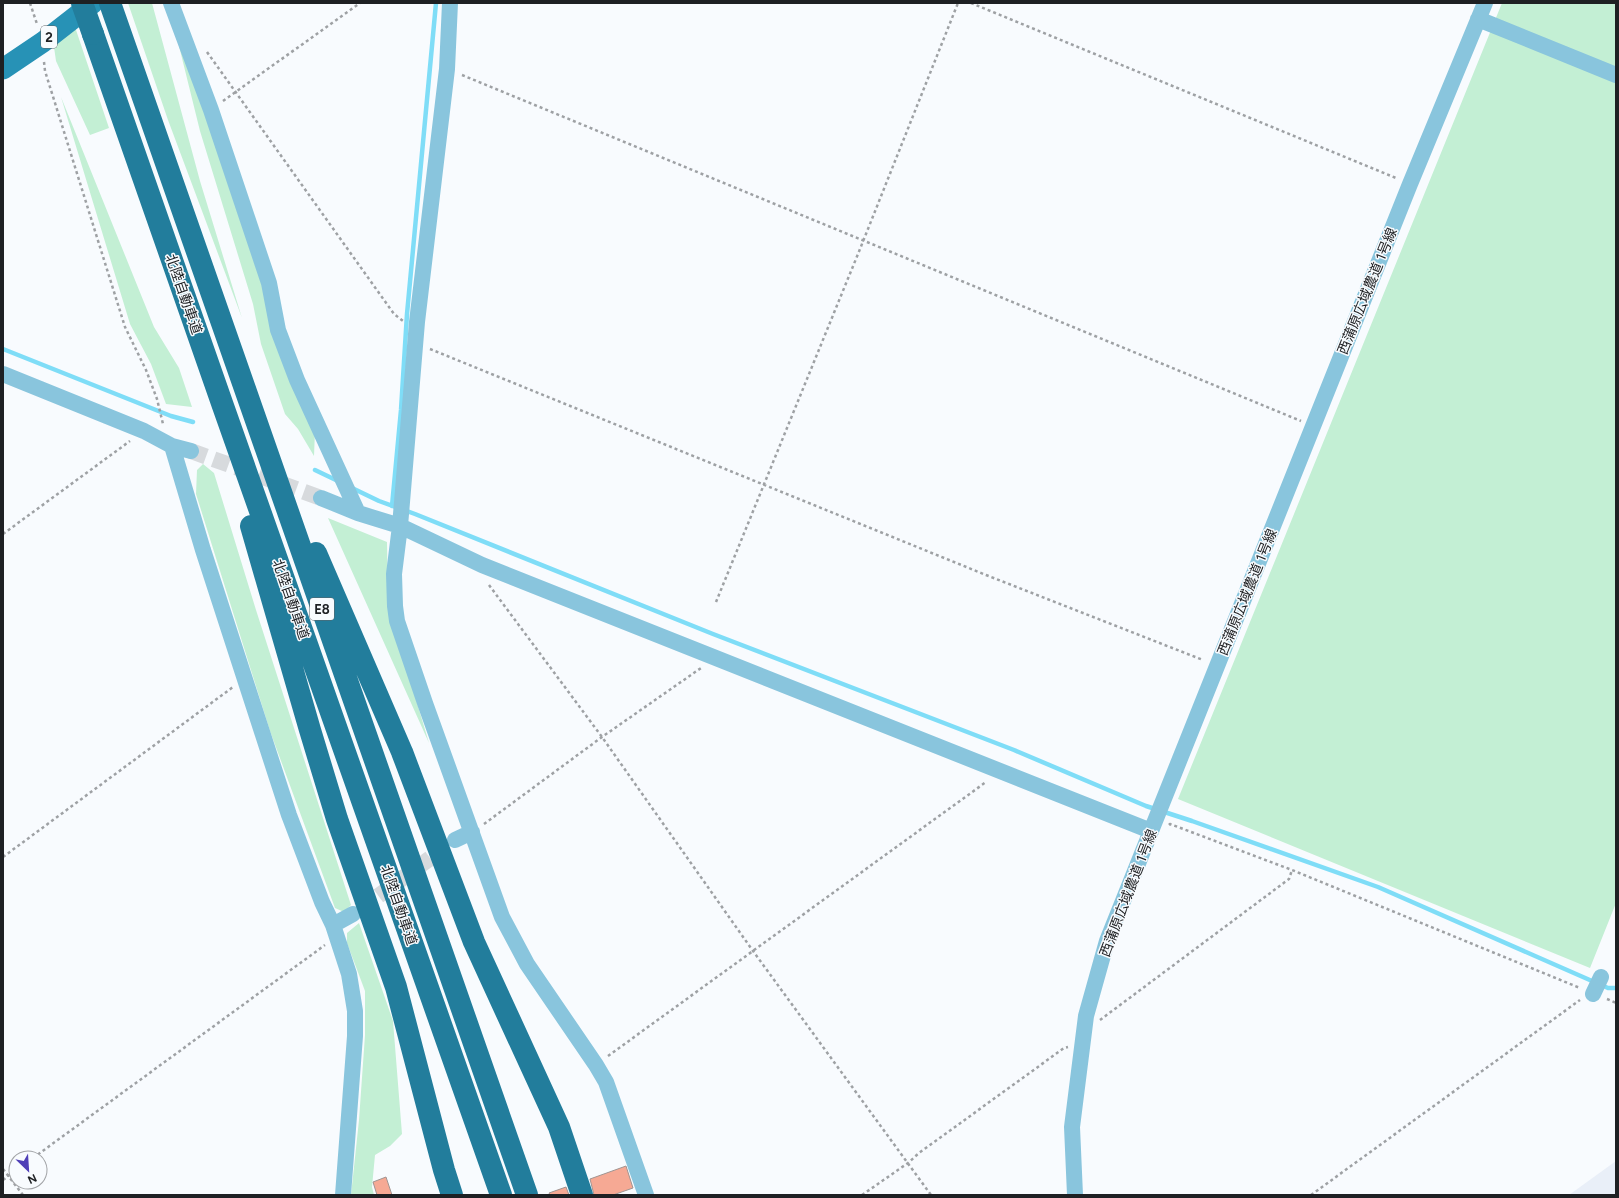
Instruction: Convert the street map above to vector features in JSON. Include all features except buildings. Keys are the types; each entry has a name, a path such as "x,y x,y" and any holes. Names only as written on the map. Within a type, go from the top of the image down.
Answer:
{"highway":[{"name":"北陸自動車道","path":"82,3 501,1195"},
{"name":"北陸自動車道","path":"110,3 527,1195"},
{"path":"139,165 162,246 237,476 330,797 396,987 444,1170 452,1195"},
{"path":"248,396 402,752 474,942 559,1128 582,1195"}],"main road":[{"name":"2","path":"3,69 43,42 93,3"}],"street":[{"path":"171,3 211,110 269,283 278,330 297,380 358,513"},
{"path":"450,3 448,69 417,322 400,526 394,574 397,621 500,910 527,964 606,1082 646,1195"},
{"name":"西蒲原広域農道 1号線","path":"1075,1195 1072,1127 1082,1042 1085,1022 1107,941 1484,3"},
{"path":"1478,19 1616,75"},
{"path":"3,374 144,431 172,446 191,451"},
{"path":"172,446 203,550 289,815 322,902 335,931 349,974 355,1011 356,1036 343,1195"},
{"path":"321,498 358,513 400,526 482,565 1151,831"},
{"path":"455,840 472,832"},
{"path":"335,931 352,914"}],"path":[{"path":"30,3 43,42 45,71 125,327 146,370 157,399 164,430 172,446"},
{"path":"211,110 360,3"},
{"path":"716,602 958,3"},
{"path":"971,3 1410,184"},
{"path":"204,49 394,314 403,321 417,322"},
{"path":"448,69 1314,426"},
{"path":"416,341 430,349 554,400 986,575 1218,666"},
{"path":"3,534 144,431"},
{"path":"482,565 482,575 602,737 753,951 931,1195"},
{"path":"472,832 602,737 716,657"},
{"path":"3,857 245,678"},
{"path":"596,1065 1000,770"},
{"path":"1151,831 1170,824 1597,987 1311,1195"},
{"path":"1085,1022 1102,1020 1289,879 1292,870"},
{"path":"44,1150 335,931"},
{"path":"862,1195 1064,1048 1082,1042"},
{"path":"3,1168 8,1176 3,1180"}],"shaded area":[{"path":"1616,1161 1616,1195 1569,1195"}],"green space":[{"path":"128,3 152,3 200,181 242,318 168,120"},
{"path":"1502,3 1616,3 1616,903 1590,968 1178,799"},
{"path":"74,24 109,128 90,135 56,61 54,47 57,40"},
{"path":"178,42 191,73 315,431 314,456 298,429 285,414 261,344 253,304 200,131"},
{"path":"61,97 154,327 179,368 192,407 166,404 151,364 130,324"},
{"path":"203,464 214,473 256,610 351,905 344,912 335,908 270,731 196,494 197,470"},
{"path":"328,518 387,542 388,606 429,743"},
{"path":"359,923 393,1021 402,1134 390,1146 375,1155 372,1187 374,1195 351,1195 359,1120 365,1035 365,991 347,943 347,933"}],"waterway":[{"path":"392,506 401,410 407,314 436,3"},
{"path":"3,349 171,416 193,422"},
{"path":"315,470 338,481"},
{"path":"352,488 379,501 415,514 713,634 1014,750 1146,806 1378,887 1608,988 1616,988"}],"tunnel":[{"path":"191,451 321,498"},
{"path":"359,910 447,846"}]}
